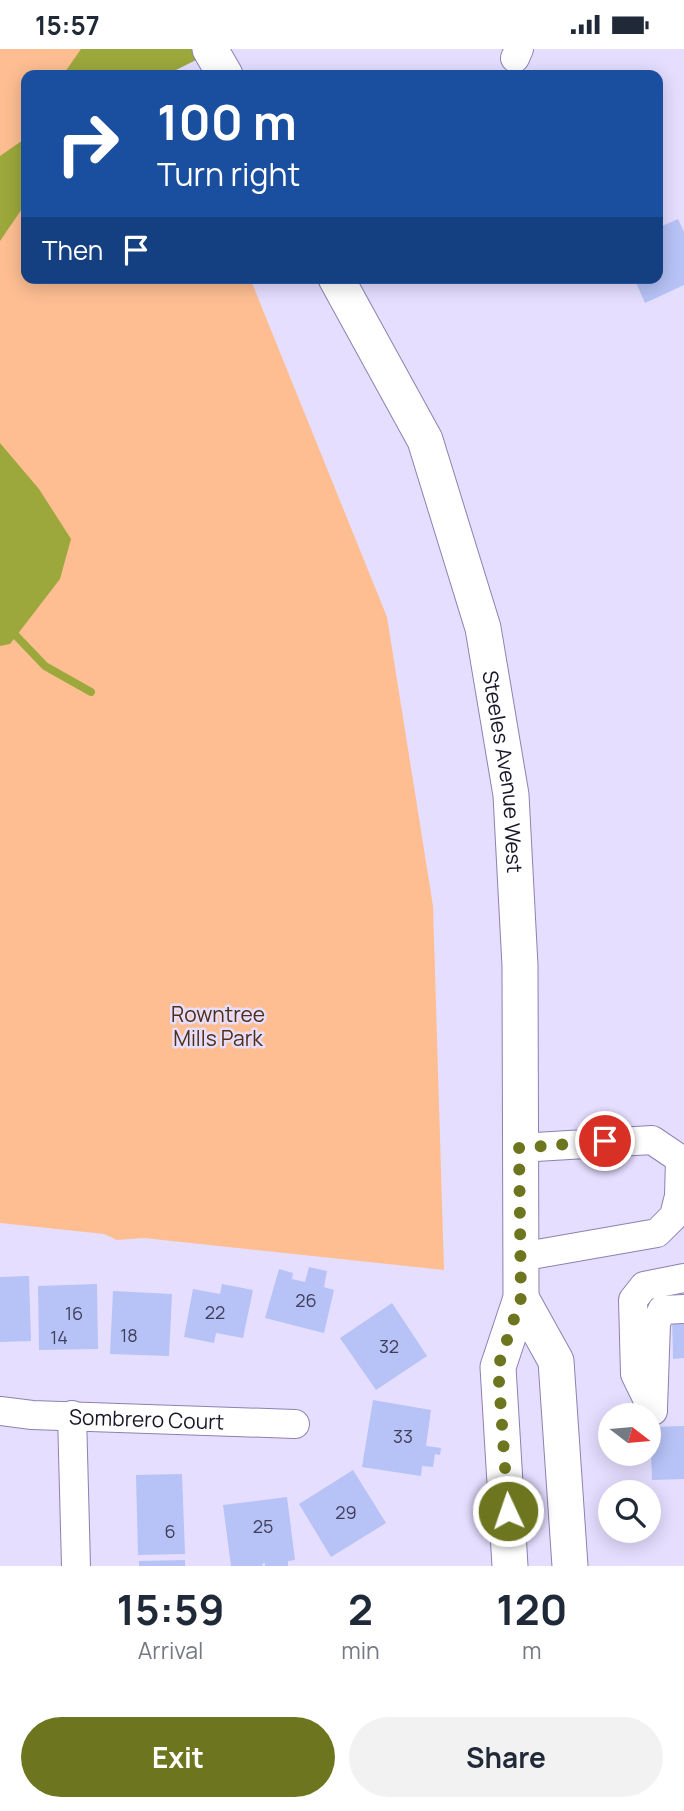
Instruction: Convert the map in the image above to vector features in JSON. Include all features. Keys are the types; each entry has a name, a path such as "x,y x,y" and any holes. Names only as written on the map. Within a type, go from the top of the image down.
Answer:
{"main road":[{"path":"210,49 222,70"},
{"name":"Steeles Avenue West","path":"339,284 425,440 483,628 512,795 520,966 521,1298 498,1367 510,1566"},
{"name":"Steeles Avenue West","path":"521,1298 556,1361 570,1566"}],"street":[{"path":"519,1148 652,1140 680,1159 679,1196 674,1216 657,1233 520,1257"},
{"path":"684,1278 644,1286 634,1300 635,1374 653,1411 656,1323 662,1310 684,1309"},
{"name":"Sombrero Court","path":"0,1411 33,1415 295,1424"},
{"path":"72,1415 76,1566"}],"green space":[{"name":"Rowntree Mills Park","path":"0,49 113,49 126,70 21,70 21,284 252,284 387,617 433,906 444,1270 144,1238 117,1240 104,1234 0,1223"}],"shaded area":[{"path":"81,49 218,49 176,70 66,70"},
{"path":"21,141 21,210 0,241 0,156"},
{"path":"0,443 39,489 71,539 60,579 10,644 0,646"}],"building":[{"path":"678,219 684,232 684,285 645,303 637,284 663,284 663,226"},
{"path":"309,1267 327,1271 324,1287 334,1290 324,1333 265,1318 279,1269 293,1273 292,1279 305,1282"},
{"path":"29,1276 31,1341 0,1342 0,1277"},
{"path":"97,1284 98,1349 39,1350 38,1286"},
{"path":"222,1284 253,1290 243,1338 216,1333 214,1343 184,1337 193,1289 220,1294"},
{"path":"113,1291 172,1294 169,1356 110,1354"},
{"path":"392,1303 427,1356 376,1390 340,1338"},
{"path":"672,1315 684,1315 684,1358 673,1359"},
{"path":"373,1400 431,1410 426,1446 441,1448 440,1455 435,1454 433,1467 422,1466 421,1476 362,1467"},
{"path":"684,1426 684,1479 652,1480 652,1467 662,1467 662,1427"},
{"path":"353,1470 386,1523 331,1557 299,1504"},
{"path":"182,1474 185,1554 138,1555 136,1475"},
{"path":"287,1497 295,1560 288,1561 288,1566 265,1566 265,1563 263,1566 231,1566 223,1505"},
{"path":"185,1560 185,1566 139,1566 139,1561"}],"waterway":[{"path":"0,619 45,666 91,692"}],"route":[{"path":"508,1511 498,1367 521,1298 519,1148 605,1141"}]}
